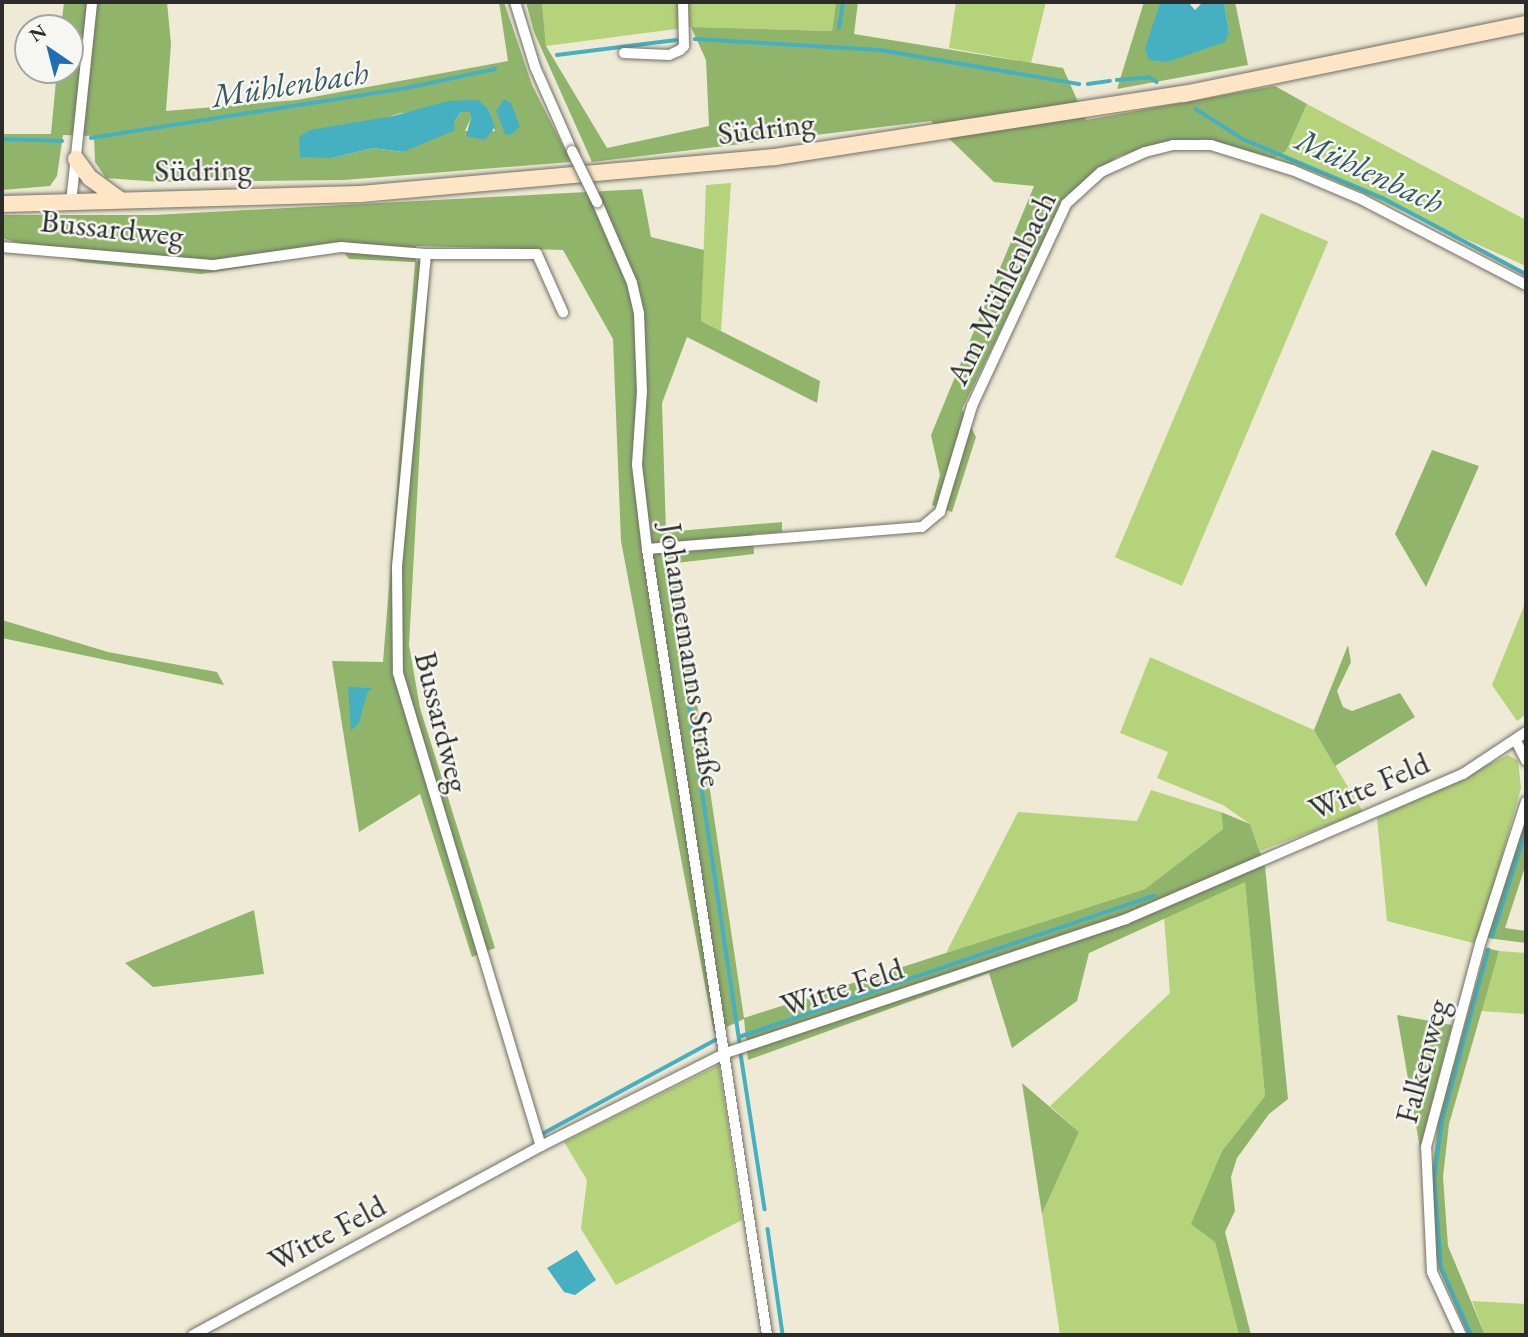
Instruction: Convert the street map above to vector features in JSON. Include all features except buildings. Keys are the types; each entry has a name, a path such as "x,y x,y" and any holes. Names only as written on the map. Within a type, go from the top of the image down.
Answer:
{"main road":[{"name":"Südring","path":"2,204 360,194 775,157 1184,94 1526,24"},
{"path":"76,159 90,178 120,200"}],"street":[{"path":"71,203 92,2"},
{"name":"Johannemanns Straße","path":"515,2 535,67 632,283 639,314 642,391 637,465 647,549 767,1335"},
{"path":"624,53 669,55 680,50 684,46 683,2"},
{"name":"Am Mühlenbach","path":"647,549 922,527 940,512 972,406 1066,204 1101,172 1146,152 1173,145 1211,145 1292,170 1361,199 1526,285"},
{"name":"Bussardweg","path":"2,247 214,265 341,247 426,254 537,254 563,312"},
{"name":"Bussardweg","path":"426,254 397,567 398,673 541,1146"},
{"name":"Witte Feld","path":"193,1335 541,1146 726,1053 1126,919 1463,774 1526,732"},
{"path":"1516,741 1526,761"},
{"name":"Falkenweg","path":"1461,1335 1432,1272 1426,1147 1486,922 1526,802"}],"green space":[{"path":"64,2 167,2 171,44 166,111 297,100 508,61 499,2 504,2 532,85 571,162 344,180 160,182 106,178 95,162 94,136 63,135 57,176 50,186 2,190 2,134 51,134 56,84 84,84 84,14 63,14","holes":["488,109 495,131 465,131 471,118 469,112 461,112 454,122 403,152 373,148 332,158 385,118 401,113"]},
{"path":"526,2 542,2 546,46 607,148 709,126 706,60 691,27 832,31 836,2 858,2 854,34 1063,68 1086,120 1275,86 1307,104 1286,151 1274,158 1206,139 1146,147 1117,157 1067,195 962,409 976,437 952,512 932,505 940,475 931,435 1034,186 994,182 931,121 592,162 534,32"},
{"path":"542,2 836,2 832,31 691,27 546,46"},
{"path":"956,2 1046,2 1031,63 949,48"},
{"path":"1144,2 1160,2 1146,49 1229,32 1224,2 1235,2 1248,65 1117,89"},
{"path":"1307,104 1526,220 1526,266 1324,176 1274,158 1286,151"},
{"path":"731,183 721,331 701,321 706,185"},
{"path":"642,189 651,237 704,250 701,321 820,381 817,403 687,337 662,403 666,532 782,522 782,532 753,534 754,554 676,563 744,1018 1145,889 1223,829 1221,812 1250,824 1265,866 1288,1099 1269,1114 1237,1158 1231,1177 1235,1211 1225,1232 1251,1335 1239,1335 1215,1242 1191,1224 1222,1151 1265,1096 1245,882 1089,953 1077,1001 1012,1048 989,973 748,1060 744,1019 714,1033 621,541 613,339 563,250 416,246 416,261 430,261 409,645 420,708 495,948 472,957 420,794 359,832 332,661 383,662 415,262 349,259 336,242 279,251 278,262 201,274 81,262 2,238 2,215 154,215"},
{"path":"1261,213 1328,242 1182,586 1115,557"},
{"path":"1432,450 1479,466 1426,587 1395,534"},
{"path":"1526,601 1526,714 1517,721 1492,685"},
{"path":"2,620 108,652 217,672 224,685 2,638"},
{"path":"1348,645 1351,662 1337,691 1343,707 1352,711 1400,693 1415,717 1335,766 1314,730"},
{"path":"1150,657 1314,730 1363,812 1260,851 1250,824 1223,805 1157,778 1168,752 1120,733"},
{"path":"1508,755 1518,761 1521,788 1477,944 1387,921 1377,818"},
{"path":"1151,790 1221,812 1223,829 1145,889 946,953 1018,812 1137,821"},
{"path":"1526,811 1526,864 1505,928 1526,931 1526,943 1487,938"},
{"path":"1245,881 1265,1096 1222,1151 1215,1242 1239,1335 1060,1335 1042,1214 1079,1132 1050,1106 1170,993 1164,917"},
{"path":"254,910 264,974 153,987 125,963"},
{"path":"1486,948 1499,951 1449,1124 1443,1177 1448,1246 1485,1335 1468,1335 1439,1269 1432,1237 1431,1180 1438,1121"},
{"path":"1499,951 1526,953 1526,1014 1480,1011"},
{"path":"1397,1015 1452,1025 1420,1148"},
{"path":"719,1065 742,1220 616,1285 581,1229 587,1180 564,1142"},
{"path":"1022,1083 1079,1132 1042,1214"},
{"path":"1472,1301 1526,1304 1526,1335 1485,1335"}],"water":[{"path":"1160,2 1188,2 1195,10 1203,2 1224,2 1229,32 1225,42 1167,62 1149,60 1145,49"},
{"path":"504,99 511,103 520,127 510,135 505,134 496,111"},
{"path":"478,100 488,109 495,127 485,140 466,136 471,118 469,112 461,112 454,122 455,130 403,152 373,148 332,158 300,157 299,137 310,130 393,116 448,101"},
{"path":"348,687 373,688 367,693 359,723 351,731"},
{"path":"577,1250 596,1280 575,1295 564,1292 547,1268"}],"waterway":[{"path":"839,28 843,2"},
{"name":"Mühlenbach","path":"695,39 880,50 1079,84"},
{"name":"Mühlenbach","path":"557,55 676,40"},
{"name":"Mühlenbach","path":"91,138 407,88 495,69"},
{"name":"Mühlenbach","path":"1117,80 1149,77 1157,82"},
{"name":"Mühlenbach","path":"1088,84 1110,81"},
{"name":"Mühlenbach","path":"1196,109 1243,139 1383,198 1526,274"},
{"name":"Mühlenbach","path":"2,139 62,141"},
{"path":"668,561 740,1042"},
{"path":"1492,937 1526,830"},
{"path":"739,1037 1154,896"},
{"path":"1471,1335 1441,1268 1434,1179 1442,1121 1488,950"},
{"path":"544,1133 715,1040"},
{"path":"741,1054 765,1209"},
{"path":"768,1229 783,1335"}]}
